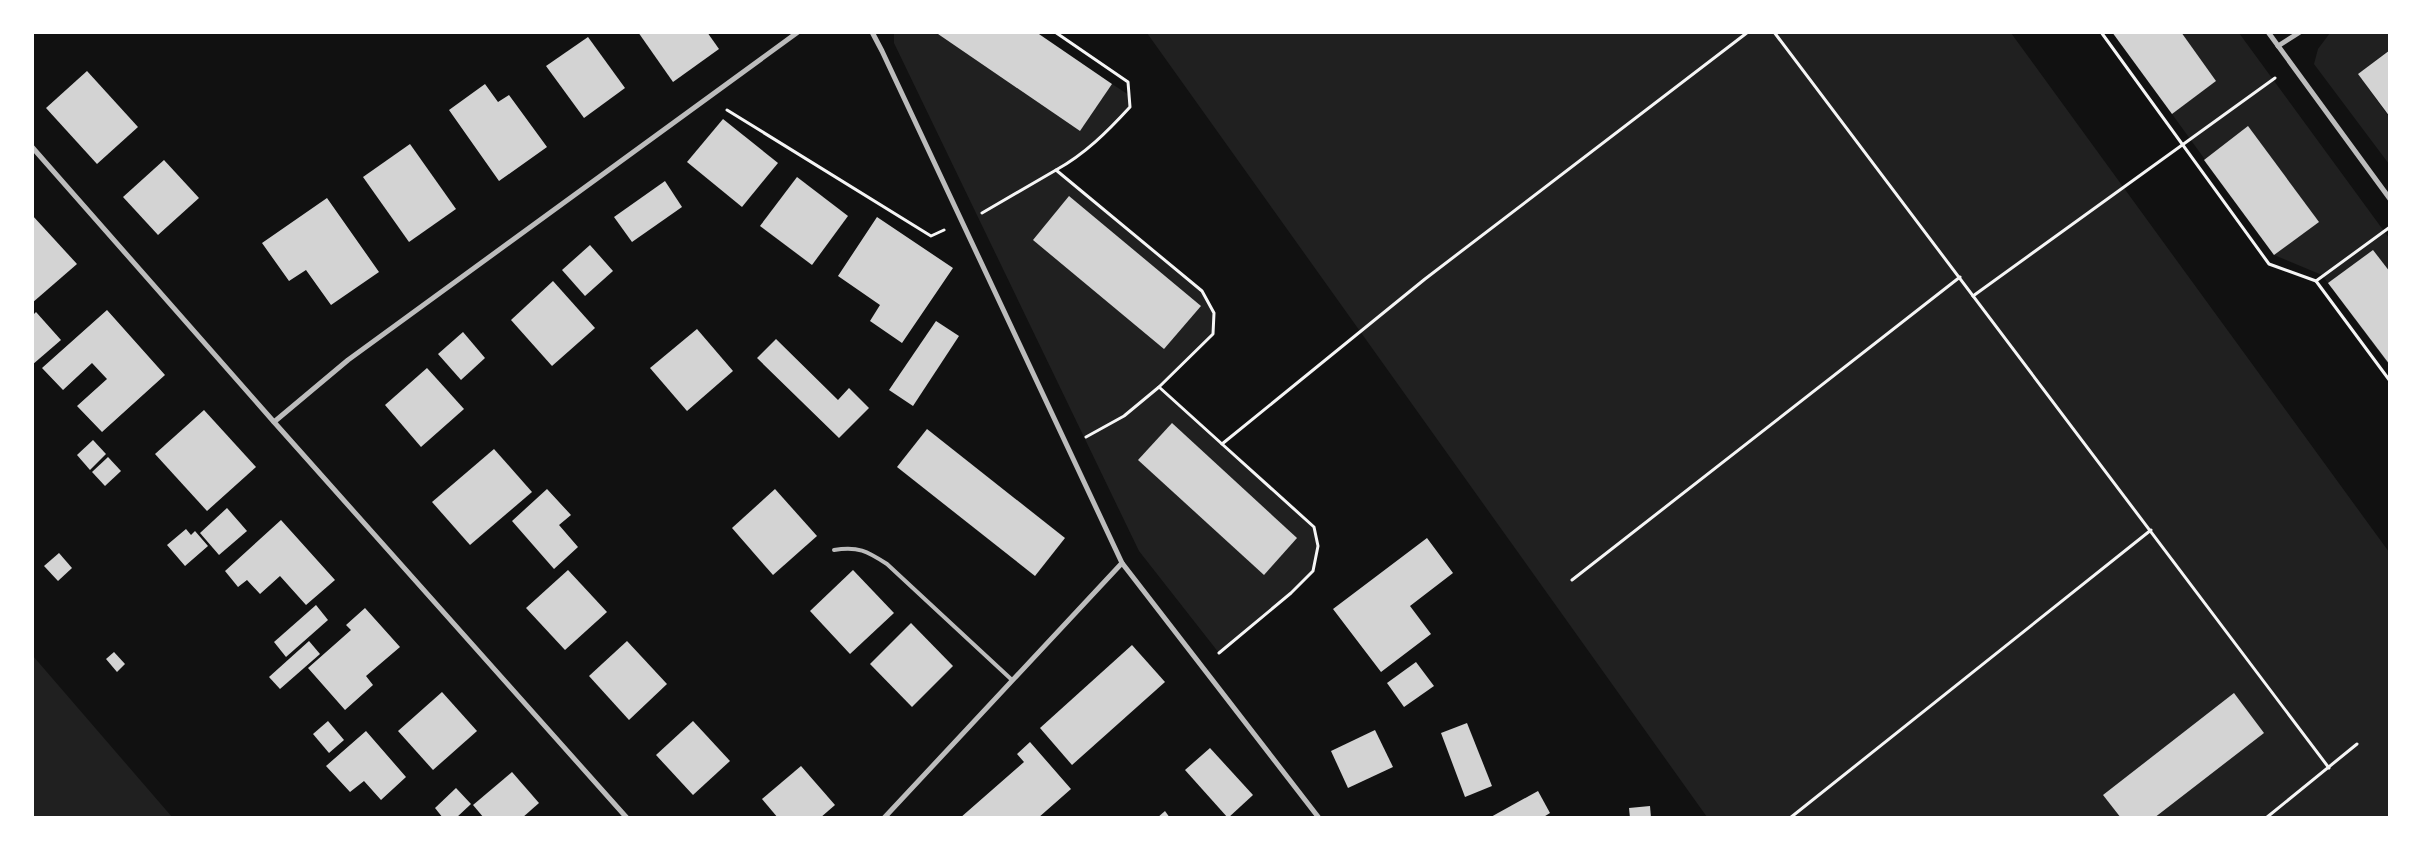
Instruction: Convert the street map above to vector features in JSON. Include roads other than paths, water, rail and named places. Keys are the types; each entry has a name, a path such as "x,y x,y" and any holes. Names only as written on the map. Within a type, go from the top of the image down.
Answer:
{"street":[{"path":"274,422 348,360 798,32"},
{"path":"872,32 1122,563 1319,818"},
{"path":"2268,32 2390,199"},
{"path":"2278,46 2300,32"},
{"path":"32,147 627,818"},
{"path":"884,818 1122,563"}],"lane":[{"path":"834,550 850,548 867,551 886,564 1012,680"}]}
